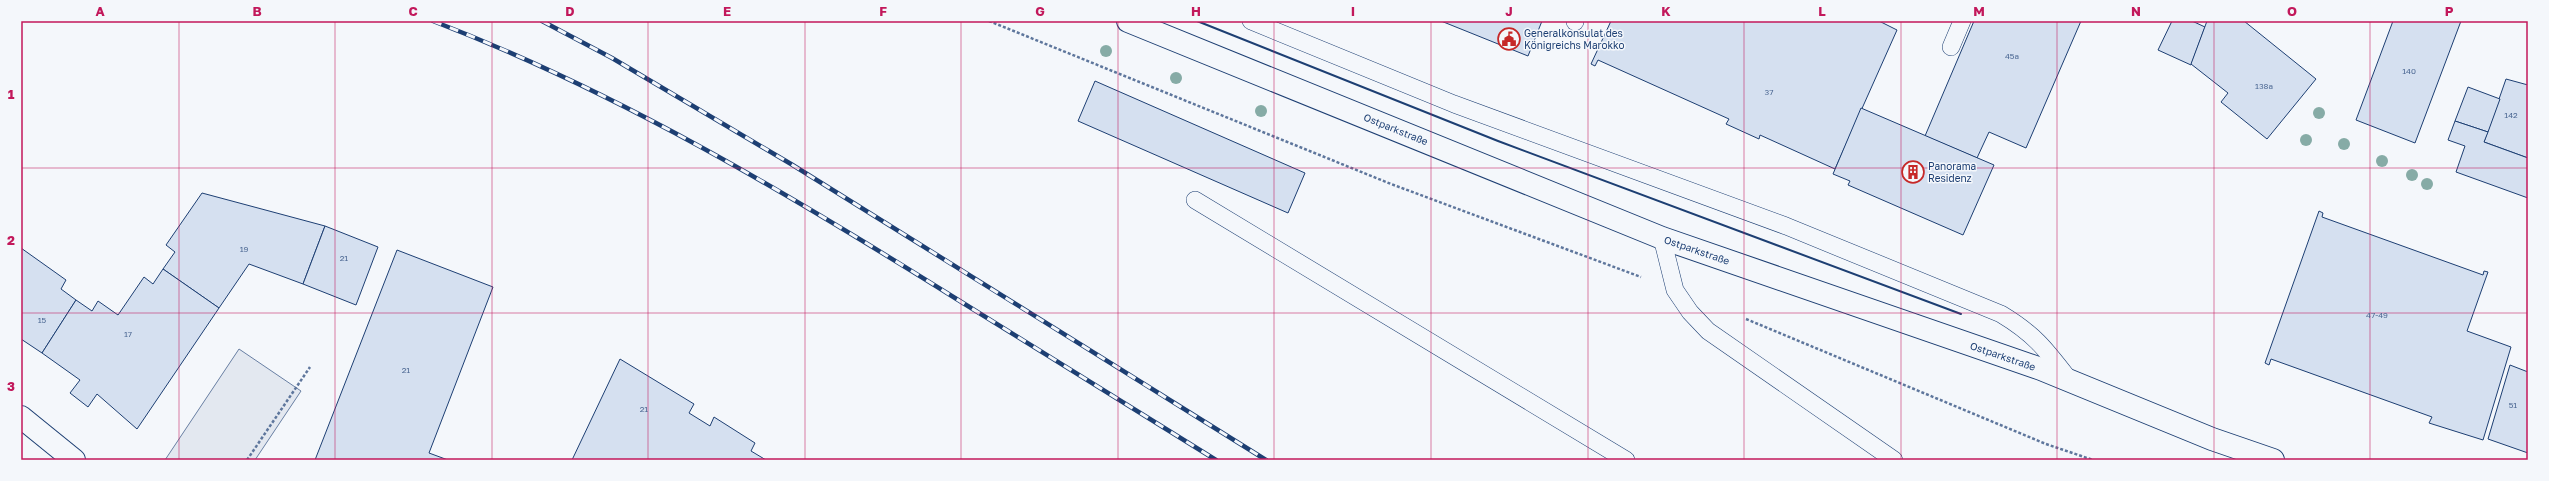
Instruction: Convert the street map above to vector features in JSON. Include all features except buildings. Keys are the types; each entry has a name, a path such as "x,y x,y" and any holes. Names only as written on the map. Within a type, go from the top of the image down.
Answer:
{"street":[{"name":"Ostparkstraße","path":"1128,21 1662,238 2041,370 2212,438 2273,460"},
{"path":"21,417 74,460"}],"lane":[{"path":"1251,21 1454,104 1786,226 2002,314 2026,329 2045,348 2071,382"},
{"path":"1951,47 1962,21"},
{"path":"1194,200 1626,460"},
{"path":"1662,238 1675,290 1690,312 1708,330 1894,460"}],"path":[{"path":"989,21 1391,184 1675,290"},
{"path":"1740,317 2046,444 2094,460"},
{"path":"247,460 310,367"}],"shaded area":[{"path":"239,349 301,391 255,460 165,460"}],"railway":[{"path":"433,21 502,49 569,79 635,112 765,183 829,220 1216,460"},
{"path":"542,21 612,58 791,164 1266,460"}],"wall":[{"path":"1197,21 1498,141 1961,314"}],"place":[{"name":"Generalkonsulat des Königreichs Marokko","path":"1509,39"},
{"name":"Panorama Residenz","path":"1913,172"}]}
